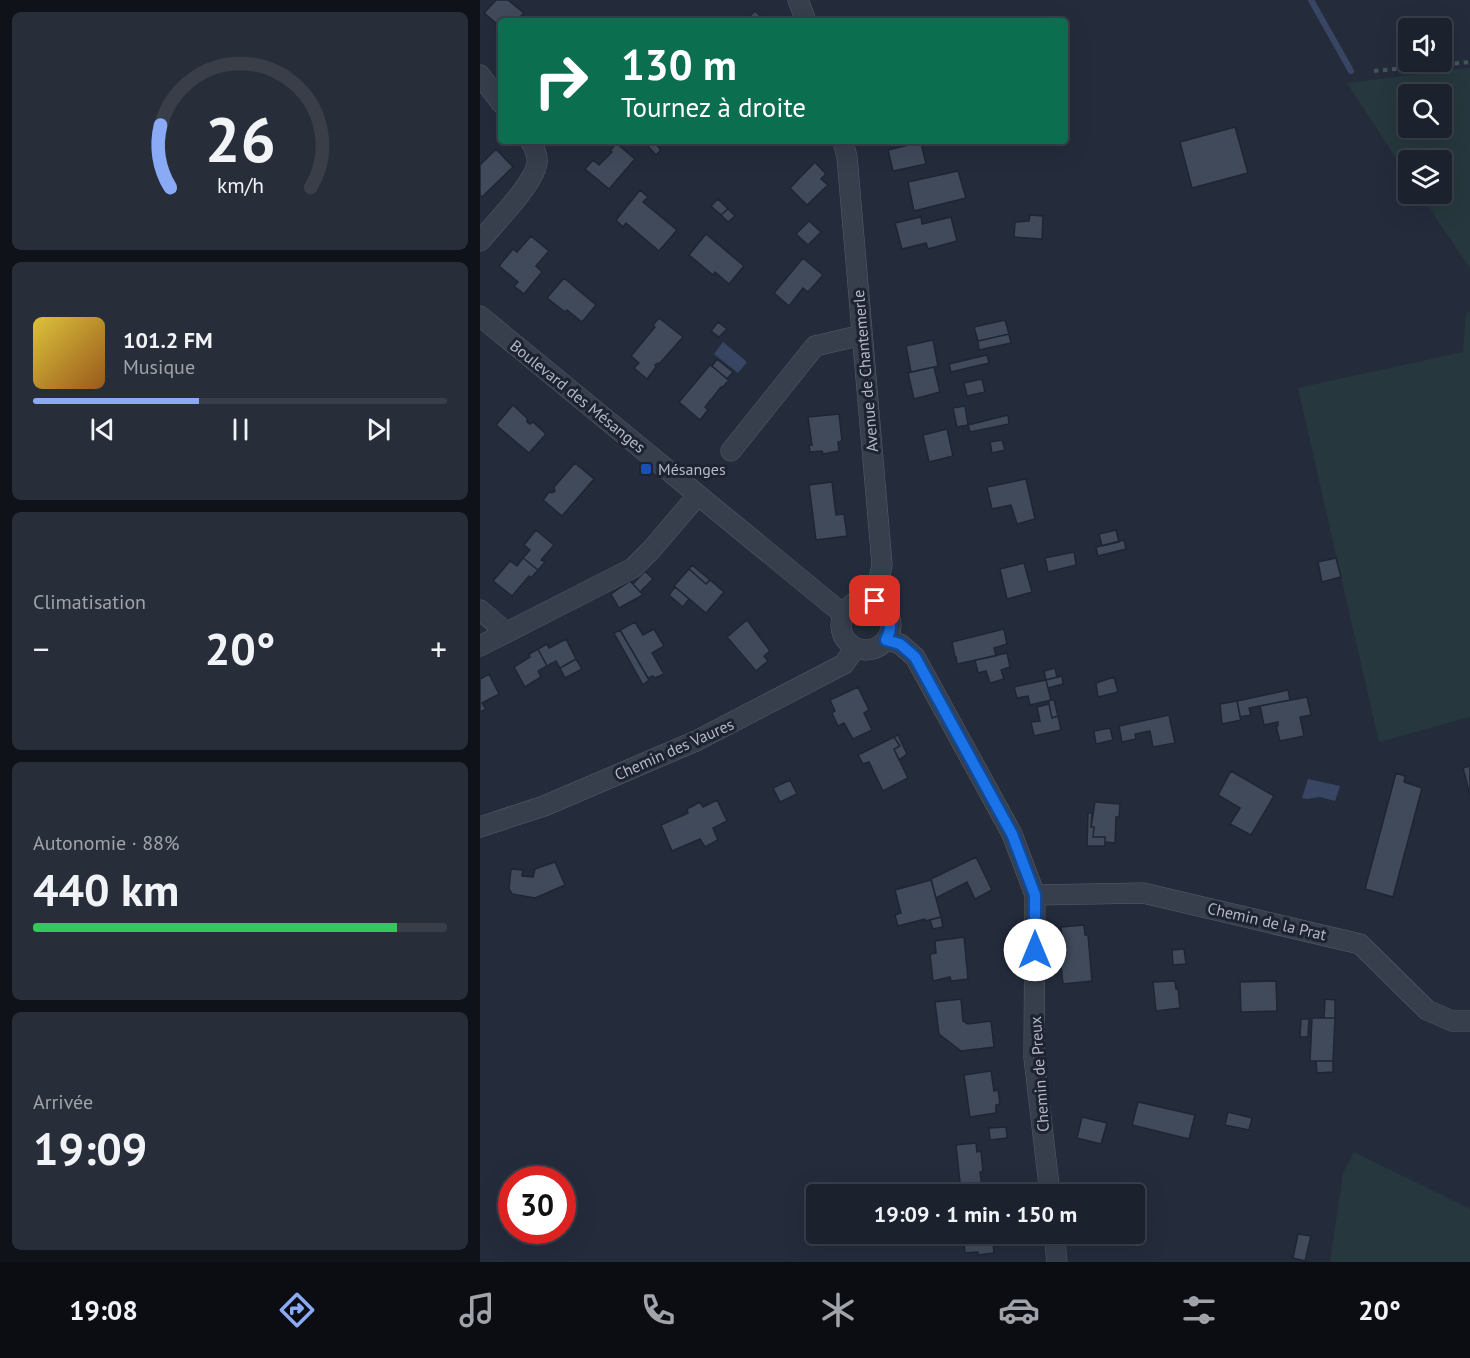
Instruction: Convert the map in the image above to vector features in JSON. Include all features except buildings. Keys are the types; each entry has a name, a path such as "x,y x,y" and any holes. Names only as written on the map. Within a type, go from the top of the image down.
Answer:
{"street":[{"path":"798,0 805,18"},
{"path":"480,75 498,99"},
{"path":"480,241 530,183 538,162 532,144"},
{"name":"Avenue de Chantemerle","path":"844,144 847,157 882,564 875,601"},
{"name":"Boulevard des Mésanges","path":"480,316 843,614"},
{"path":"731,451 815,346 862,335"},
{"path":"480,646 633,568 698,495"},
{"path":"860,600 875,601 887,611 890,618 890,633 882,645 868,650 855,648 843,637 840,621 847,608 853,603 860,600"},
{"path":"480,610 506,632"},
{"name":"Chemin de Preux","path":"886,640 900,644 915,657 1012,834 1035,895 1034,1058 1049,1184"},
{"name":"Chemin des Vaures","path":"480,827 544,806 696,741 844,664 855,648"},
{"name":"Chemin de la Prat","path":"1035,895 1143,893 1360,944 1427,1010 1452,1021 1470,1021"},
{"path":"1055,1244 1057,1262"}],"path":[{"path":"1374,72 1470,63"}],"shaded area":[{"path":"1470,68 1470,268 1427,204 1452,204 1452,150 1398,150 1398,161 1347,83"},
{"path":"1470,311 1470,717 1379,742 1298,388 1463,352 1466,314"},
{"path":"1354,1152 1470,1209 1470,1262 1330,1262 1343,1174"}],"water":[{"path":"723,342 747,362 738,373 714,354"},
{"path":"1308,779 1340,786 1335,801 1320,797 1302,798"}],"waterway":[{"path":"1311,0 1351,71"}],"place":[{"name":"Mésanges","path":"646,469"}],"route":[{"path":"875,601 882,605 890,618 890,633 886,640 900,644 915,657 1012,834 1035,895 1035,950"}]}
